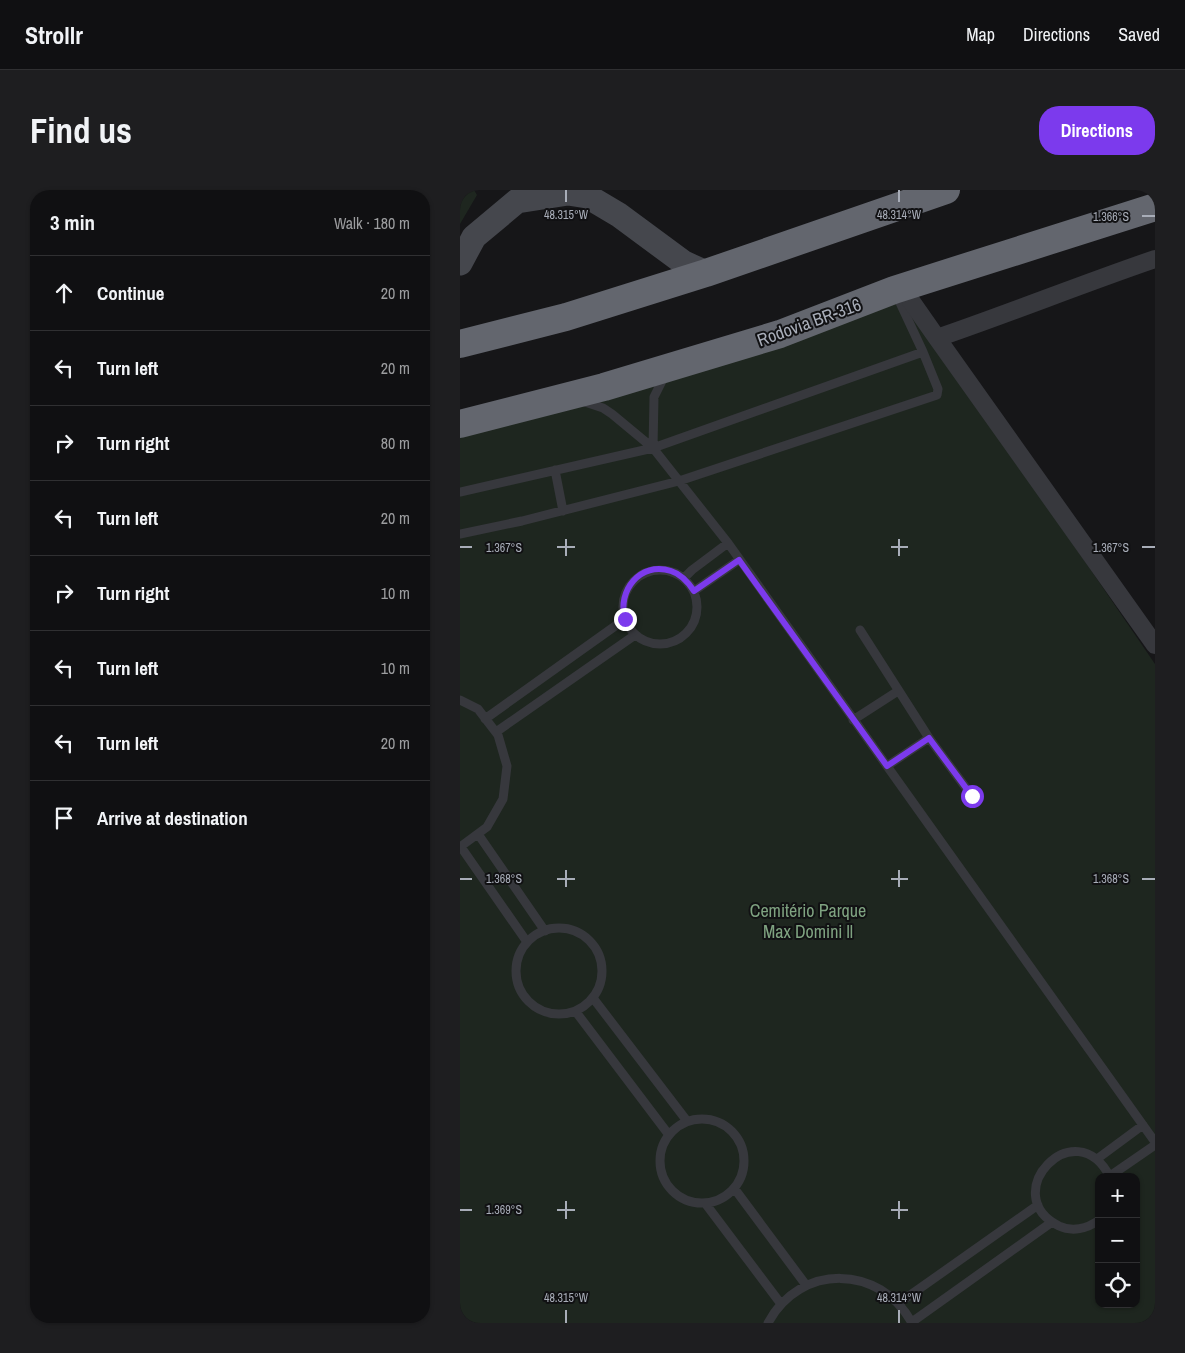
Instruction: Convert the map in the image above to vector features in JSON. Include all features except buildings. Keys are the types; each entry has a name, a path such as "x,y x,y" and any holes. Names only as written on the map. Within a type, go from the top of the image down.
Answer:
{"highway":[{"path":"460,344 566,318 706,273 946,190"},
{"name":"Rodovia BR-316","path":"460,424 669,368 780,334 898,289 1155,207"}],"street":[{"path":"460,263 474,237 525,195 583,193 619,215 684,262 706,273"},
{"path":"937,338 997,318 1103,276 1155,259"},
{"path":"898,289 937,338 1155,646"}],"lane":[{"path":"460,534 522,521 679,482 937,395 938,389 898,289"},
{"path":"460,492 653,448 923,352"},
{"path":"653,448 654,397 669,368"},
{"path":"568,396 603,408 653,448 728,543 1143,1126 1155,1144 1114,1173"},
{"path":"555,470 563,511"},
{"path":"684,578 728,543"},
{"path":"694,591 739,560"},
{"path":"654,570 670,571 684,578 694,591 698,605 695,619 688,632 676,640 662,644 648,642 635,635 625,619 623,597 629,585 639,575 654,570"},
{"path":"485,719 625,619"},
{"path":"860,630 929,738 972,796"},
{"path":"496,732 635,635"},
{"path":"853,720 898,691"},
{"path":"460,700 478,709 496,732 507,766 503,799 487,827 460,847 526,942"},
{"path":"887,766 929,738"},
{"path":"478,834 544,931"},
{"path":"559,928 576,931 591,942 600,956 603,972 599,989 590,1002 576,1012 559,1015 542,1012 528,1003 518,989 514,972 518,956 526,942 544,931 559,928"},
{"path":"593,998 687,1122"},
{"path":"576,1012 669,1135"},
{"path":"702,1119 717,1122 730,1130 739,1142 744,1157 742,1173 734,1188 721,1198 705,1203 688,1201 673,1192 663,1178 659,1162 662,1145 672,1131 687,1122 702,1119"},
{"path":"1097,1159 1143,1126"},
{"path":"1095,1222 1084,1228 1073,1229 1062,1227 1052,1222 1038,1205 1036,1183 1046,1164 1055,1157 1065,1153 1087,1154 1105,1166 1108,1173"},
{"path":"734,1188 806,1286"},
{"path":"705,1203 781,1304"},
{"path":"899,1303 1038,1205"},
{"path":"768,1323 781,1304 793,1293 820,1280 834,1278 863,1281 876,1286 899,1303 912,1323 1052,1222"}],"green space":[{"path":"460,190 474,190 477,195 460,224"},
{"name":"Cemitério Parque Max Domini ll","path":"901,292 1155,664 1155,1323 460,1323 460,424"}],"route":[{"path":"625,619 623,597 629,585 639,575 654,570 670,571 684,578 694,591 739,560 887,766 929,738 972,796"}]}
